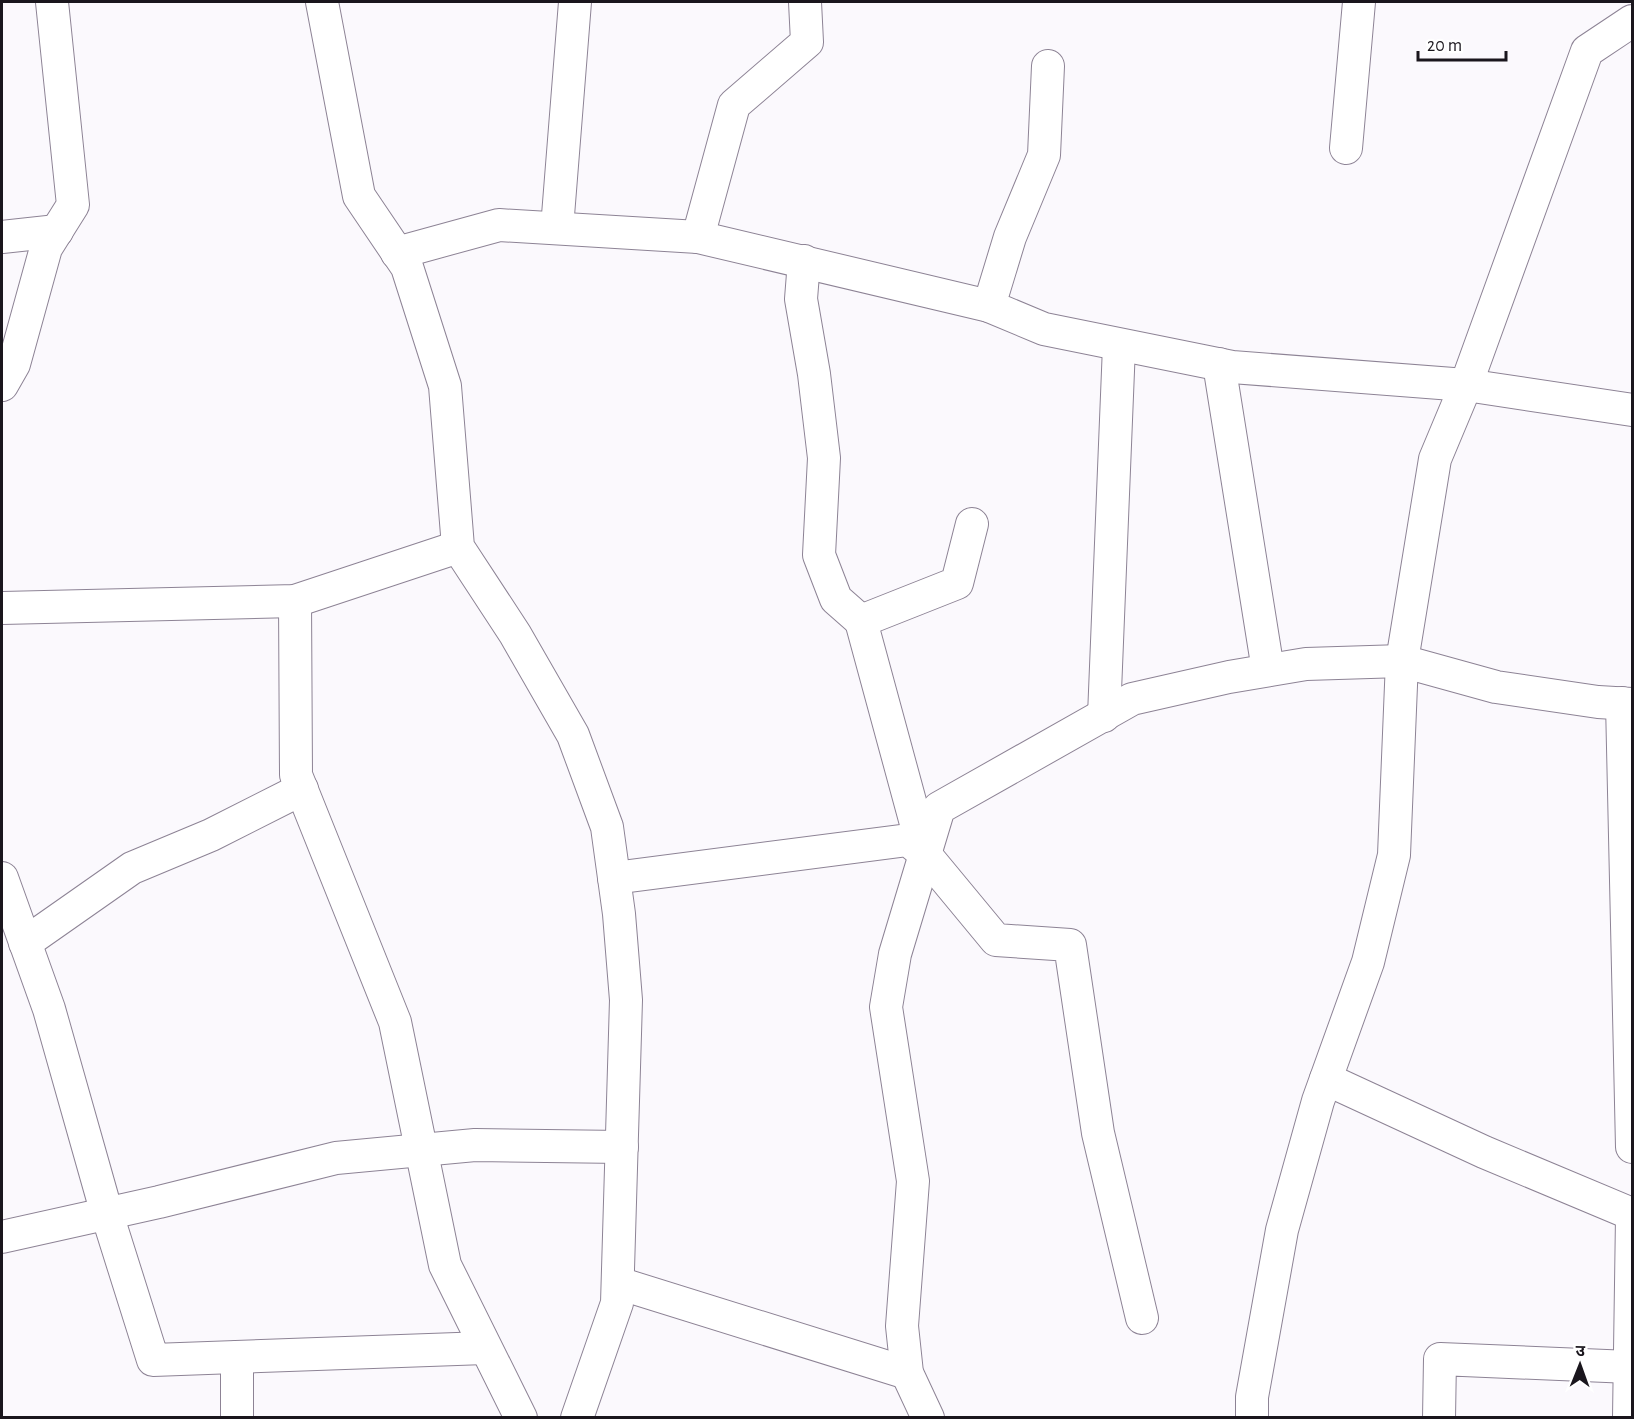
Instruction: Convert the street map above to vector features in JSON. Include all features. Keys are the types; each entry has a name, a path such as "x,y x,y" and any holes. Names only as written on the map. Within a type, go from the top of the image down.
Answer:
{"street":[{"path":"2,385 14,364 46,248 73,205 52,2"},
{"path":"322,2 359,196 407,267 446,386 458,547 515,634 573,735 607,827 626,1000 617,1303 577,1418"},
{"path":"557,228 575,2"},
{"path":"698,237 734,105 807,42 805,2"},
{"path":"1346,148 1359,2"},
{"path":"1252,1418 1252,1397 1282,1230 1326,1079 1368,963 1394,855 1402,662 1436,459 1466,385 1587,51 1632,21"},
{"path":"989,306 1010,237 1044,155 1048,66"},
{"path":"397,253 499,225 698,237 989,306 1044,329 1119,346 1219,364 1380,381 1466,385 1632,410"},
{"path":"2,237 57,231"},
{"path":"804,261 801,299 814,374 824,458 819,555 836,599 861,621 924,853"},
{"path":"1104,716 1119,346"},
{"path":"1219,364 1268,670"},
{"path":"861,621 957,583 972,524"},
{"path":"2,608 295,601 458,547"},
{"path":"295,601 296,775 395,1022 445,1265 521,1418"},
{"path":"928,1418 907,1373 902,1326 913,1181 886,1007 894,954 939,808 1132,699 1306,664 1402,662 1496,687 1627,704 1632,1147"},
{"path":"25,944 132,868 211,835 302,789"},
{"path":"614,878 908,840 924,853 996,940 1070,945 1098,1133 1142,1318"},
{"path":"2,878 49,1008 107,1214 153,1360 485,1348"},
{"path":"1326,1079 1484,1152 1632,1216 1629,1418"},
{"path":"2,1237 336,1158 475,1145 622,1147"},
{"path":"618,1283 907,1373"},
{"path":"237,1357 237,1418"},
{"path":"1439,1418 1440,1359 1630,1367"}]}
